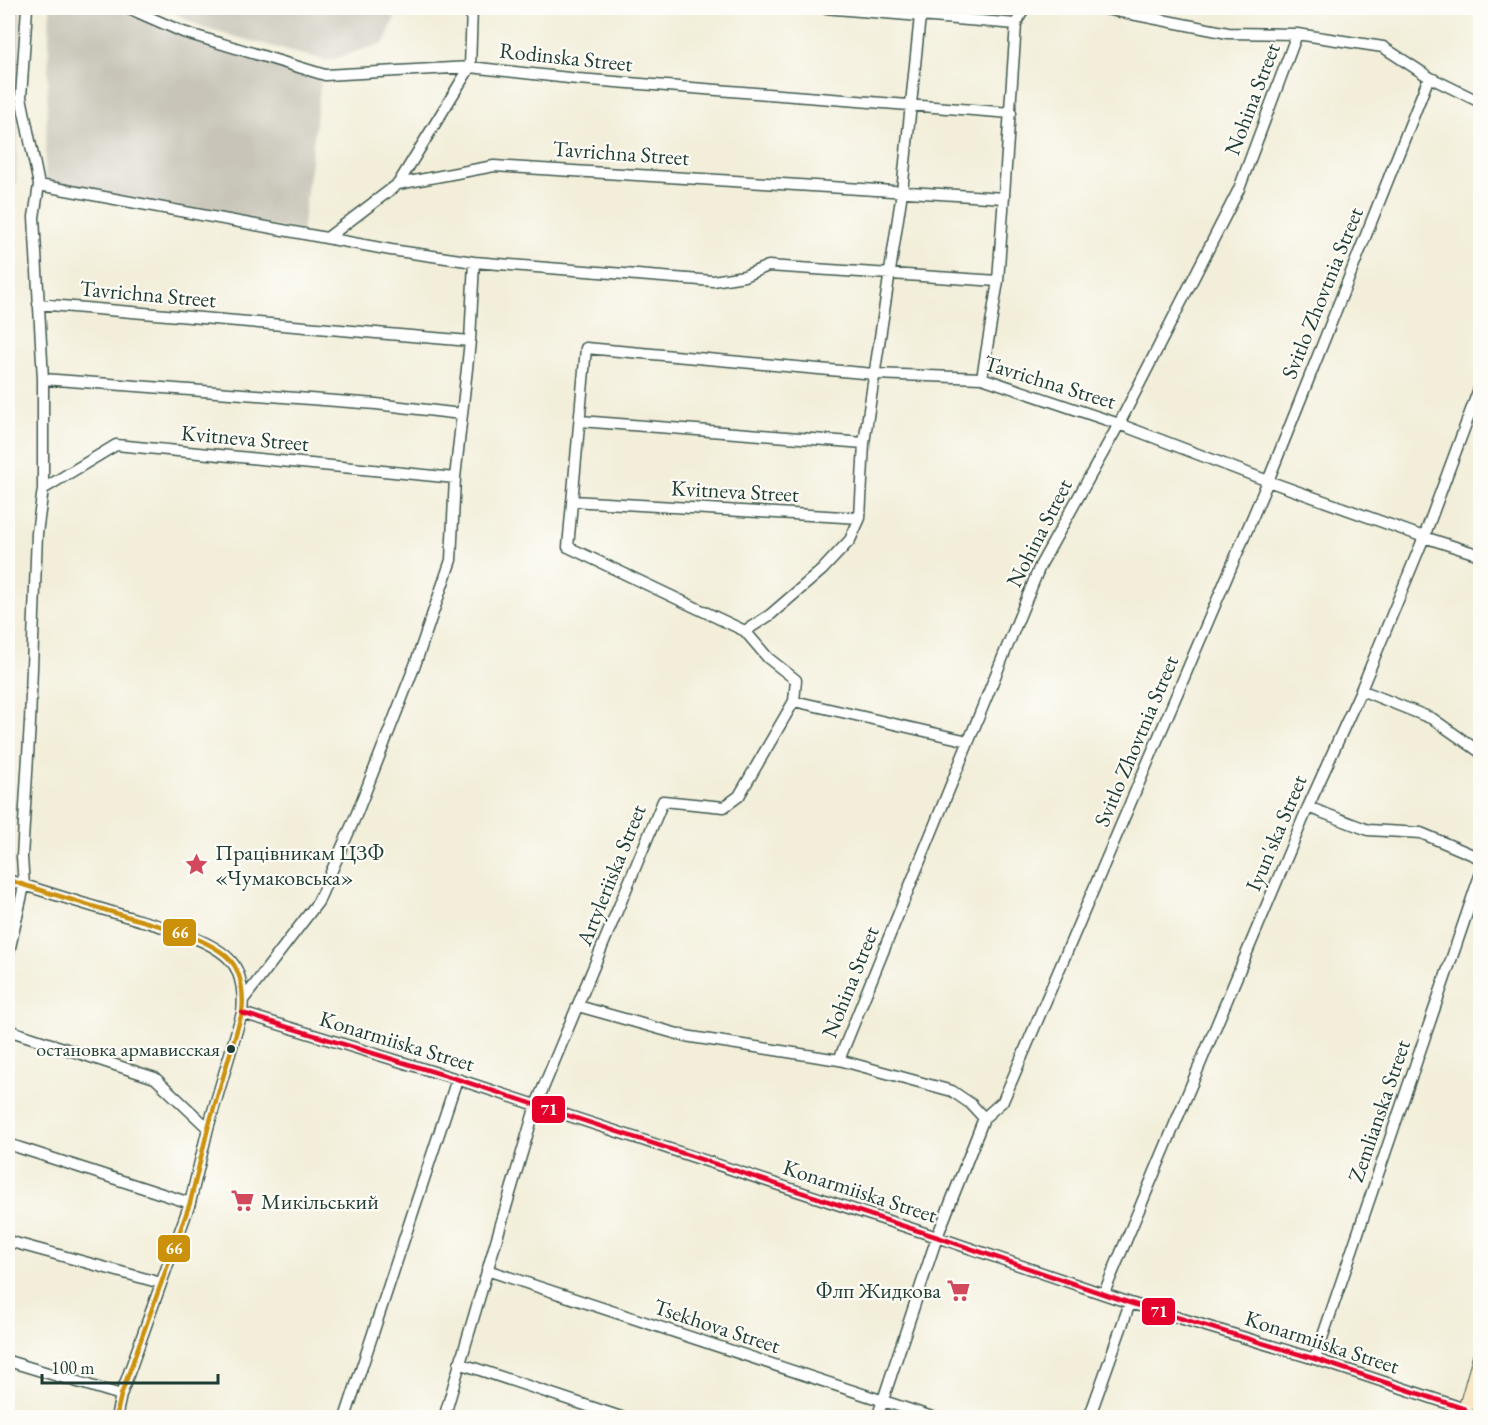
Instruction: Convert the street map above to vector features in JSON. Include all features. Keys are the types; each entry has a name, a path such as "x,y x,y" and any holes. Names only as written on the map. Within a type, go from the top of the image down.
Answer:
{"main road":[{"path":"1464,1413 1480,1357"}],"street":[{"path":"8,956 24,886 22,857 37,532 43,489 43,379 34,217 39,185 21,97 27,8"},
{"name":"Rodinska Street","path":"128,8 183,32 325,75 471,67 578,80 1011,113"},
{"path":"398,184 471,67 472,8"},
{"path":"824,8 1016,24"},
{"path":"982,378 998,281 1016,24 1024,8"},
{"path":"1101,8 1228,33 1297,34 1383,47 1429,77 1480,102"},
{"path":"745,631 770,615 822,570 850,540 860,518 864,443 902,192 920,16"},
{"name":"Nohina Street","path":"839,1060 1040,566 1119,424 1239,189 1297,34"},
{"name":"Svitlo Zhovtnia Street","path":"877,1418 937,1237 984,1118 1003,1101 1268,481 1429,77"},
{"name":"Tavrichna Street","path":"327,238 398,184 494,165 1004,198"},
{"path":"39,185 391,250 474,262 713,281 744,276 768,266 998,281"},
{"path":"243,1000 318,902 357,813 416,665 451,560 455,478 470,341 474,262"},
{"name":"Tavrichna Street","path":"38,304 470,341"},
{"name":"Tavrichna Street","path":"580,421 586,348 874,374 982,378 1119,424 1268,481 1480,555"},
{"name":"Kvitneva Street","path":"43,379 376,404 461,414"},
{"name":"Iyun'ska Street","path":"1104,1293 1308,807 1361,690 1425,537 1480,386"},
{"path":"864,443 580,421 568,548 745,631 768,658 796,680 794,701 968,741"},
{"name":"Kvitneva Street","path":"43,489 116,445 455,478"},
{"name":"Kvitneva Street","path":"572,501 860,518"},
{"path":"1361,690 1433,719 1480,752"},
{"name":"Artyleriiska Street","path":"578,1006 663,801 724,807 738,796 794,701"},
{"path":"1308,807 1368,830 1421,833 1480,858"},
{"name":"Zemlianska Street","path":"1315,1359 1480,875"},
{"path":"8,880 186,935 222,952 233,962 243,1000 242,1013 208,1128 190,1203 121,1395 116,1418"},
{"path":"444,1418 536,1105 578,1006 685,1036 839,1060 952,1091 971,1104 984,1118"},
{"name":"Konarmiiska Street","path":"242,1013 457,1079 1130,1303 1315,1359 1464,1413"},
{"path":"8,1030 155,1078 208,1128"},
{"path":"345,1418 457,1079"},
{"path":"8,1144 190,1203"},
{"path":"8,1241 161,1283"},
{"name":"Tsekhova Street","path":"486,1270 935,1418"},
{"path":"1089,1418 1130,1303"},
{"path":"8,1361 121,1395"},
{"path":"459,1363 624,1418"}],"shaded area":[{"path":"8,8 21,8 16,185 8,184"},
{"path":"50,8 117,8 321,79 302,232 45,182"},
{"path":"165,8 399,8 384,43 327,61 202,28"}],"transit line":[{"name":"66","path":"8,880 195,938 210,945 231,961 238,972 241,985 242,1013 208,1128 190,1203 121,1395 116,1418"},
{"name":"71","path":"242,1013 457,1079 1130,1303 1315,1359 1465,1409"}],"place":[{"name":"Працівникам ЦЗФ «Чумаковська»","path":"197,865"},
{"name":"остановка армависская","path":"231,1049"},
{"name":"Микільський","path":"243,1201"},
{"name":"Флп Жидкова","path":"959,1290"}]}
